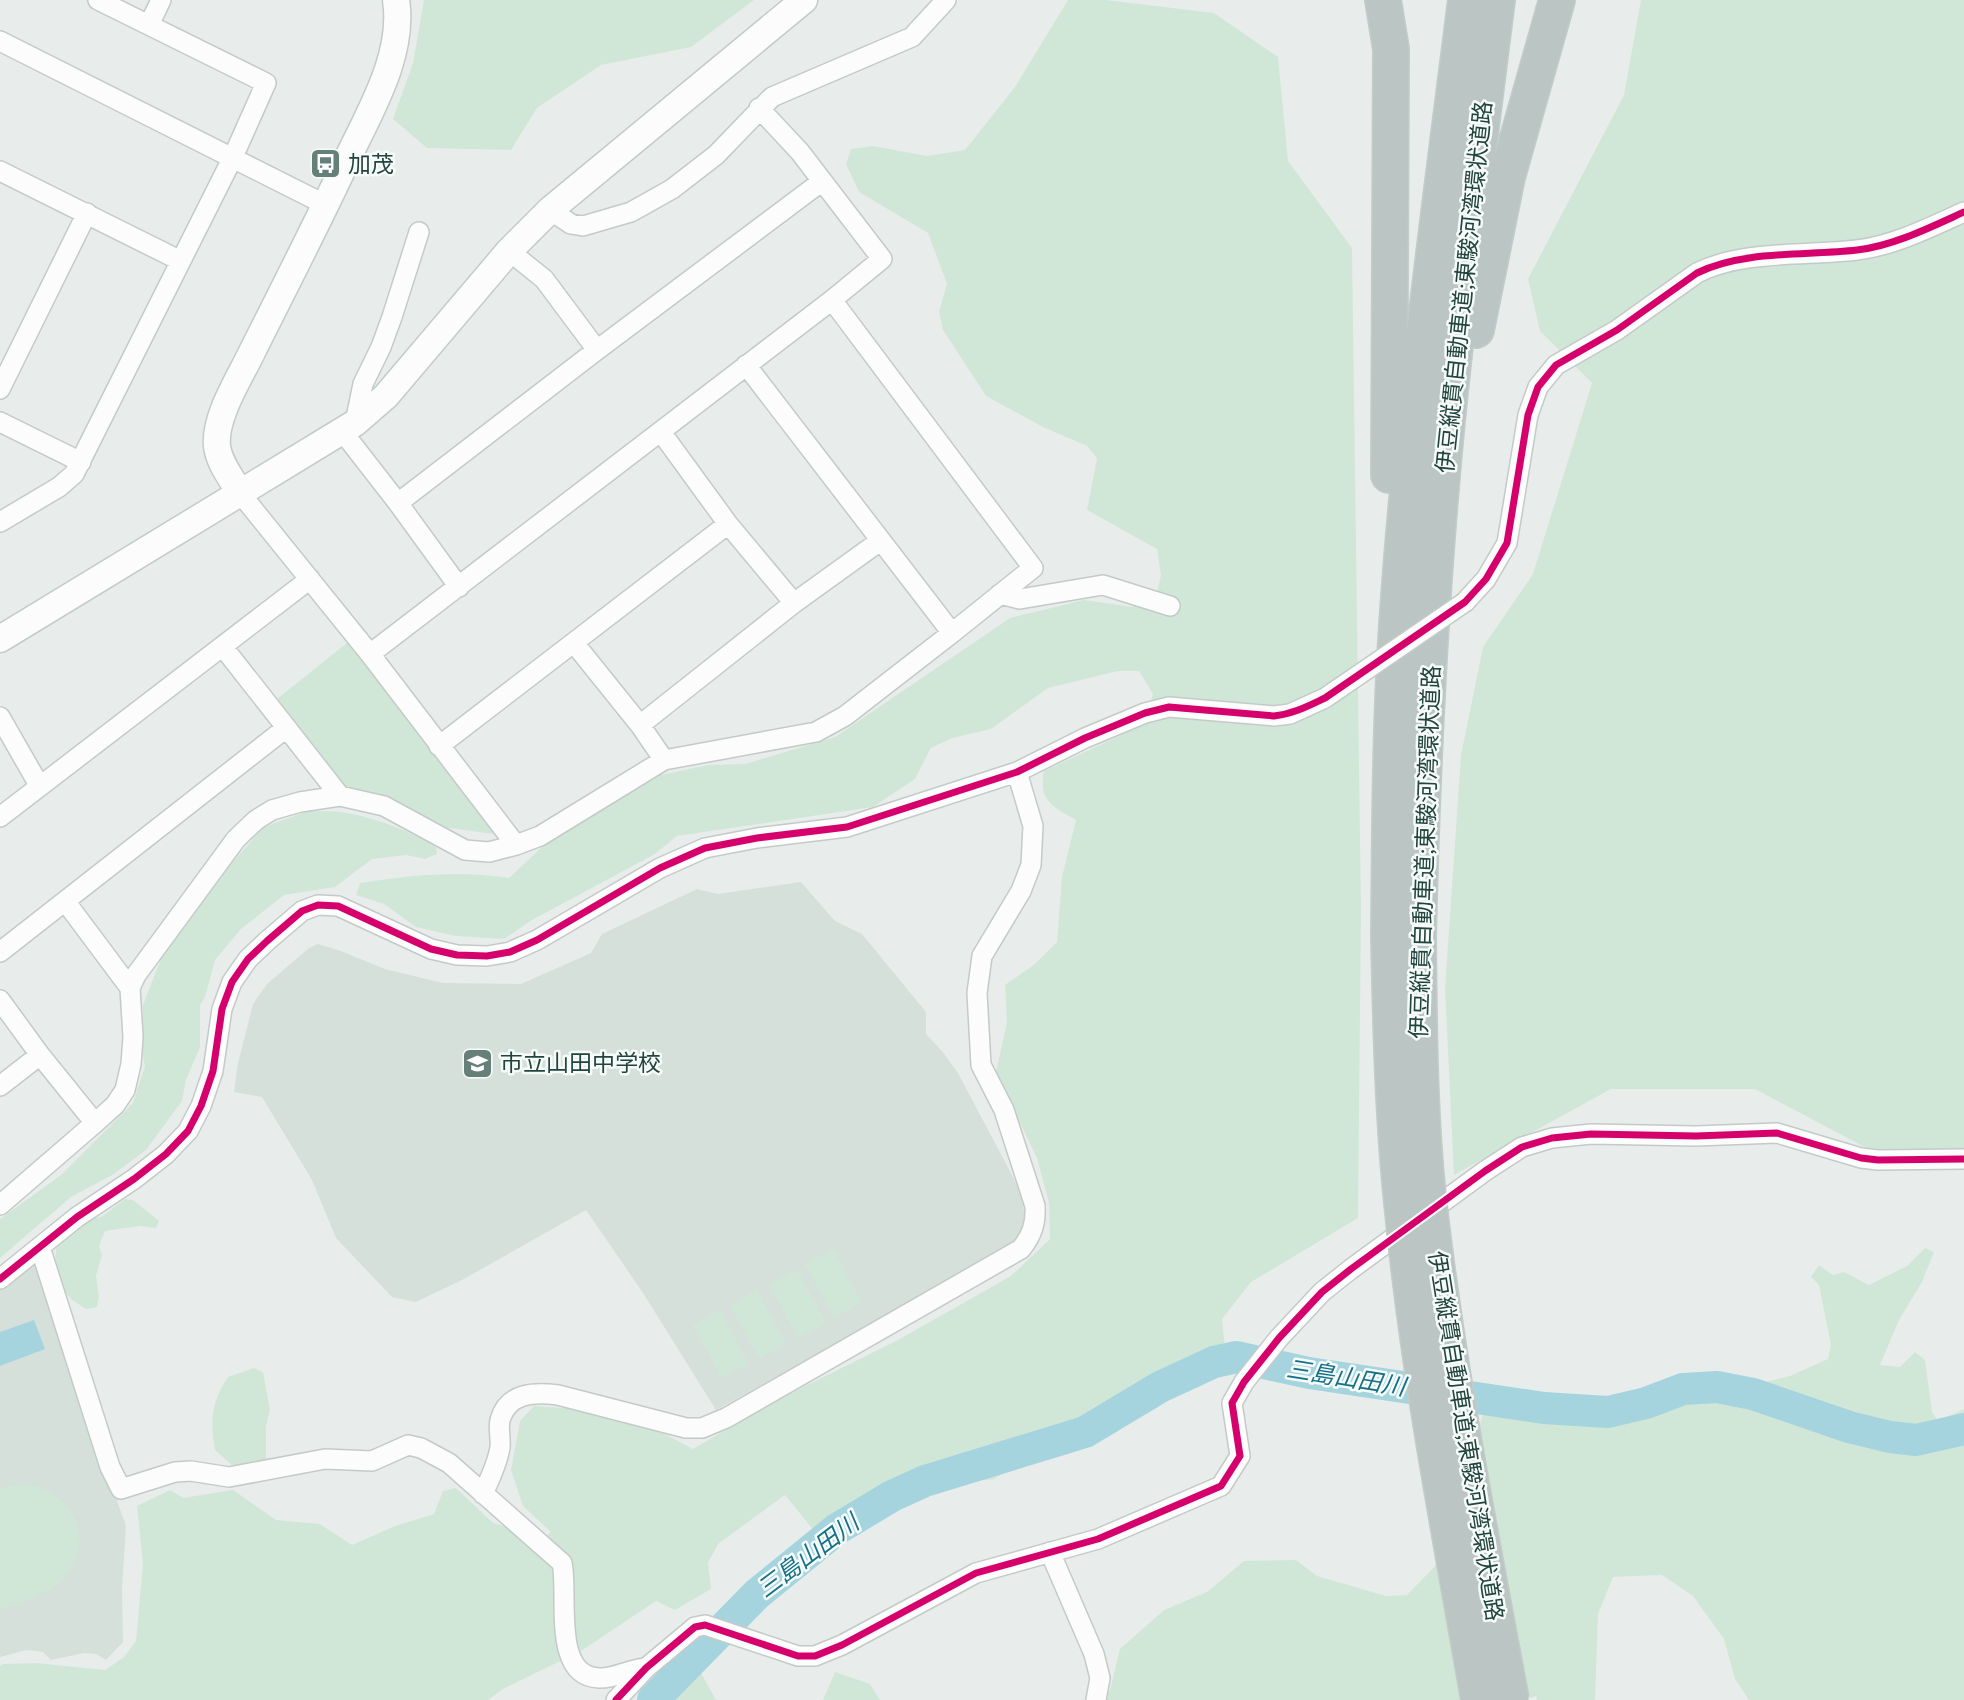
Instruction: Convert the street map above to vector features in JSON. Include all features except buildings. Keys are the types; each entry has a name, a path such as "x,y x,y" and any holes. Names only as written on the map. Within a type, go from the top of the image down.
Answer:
{"highway":[{"path":"1383,0 1391,49 1388,599 1390,815"},
{"name":"伊豆縦貫自動車道;東駿河湾環状道路","path":"1466,0 1414,433 1397,626 1390,815 1419,1079 1428,1196 1458,1411 1511,1700"},
{"name":"伊豆縦貫自動車道;東駿河湾環状道路","path":"1479,1700 1429,1412 1403,1214 1393,1096 1404,937 1421,814 1436,557 1462,274 1497,0"},
{"path":"1436,557 1458,424 1507,177 1556,0"}],"street":[{"path":"0,522 67,481 81,462 179,260 233,157 266,83 98,0"},
{"path":"149,25 161,0"},
{"path":"396,0 396,33 390,61 377,96 225,407 217,444 220,458 240,493 370,654 516,845"},
{"path":"0,639 348,427 386,396 509,251 550,210 804,0"},
{"path":"550,210 571,224 583,226 631,212 671,190 716,155 772,97 912,37 946,0"},
{"path":"0,41 326,205"},
{"path":"370,654 882,259 800,152 759,108"},
{"path":"0,171 179,260"},
{"path":"398,503 821,182"},
{"path":"0,1279 106,1196 134,1180 166,1154 188,1131 201,1106 213,1071 222,1009 232,982 267,941 302,911 318,905 338,906 431,949 457,955 487,956 510,952 537,940 686,855 705,848 757,838 847,827 1017,772 1085,738 1144,713 1169,708 1274,716 1290,714 1325,698 1465,602 1486,579 1507,543 1528,415 1538,387 1556,365 1616,330 1710,266 1735,260 1860,249 1888,242 1964,212"},
{"path":"0,389 87,213"},
{"path":"348,427 363,384 381,348 419,232"},
{"path":"509,251 544,279 597,350"},
{"path":"0,1205 115,1105 125,1090 131,1064 133,1037 130,988 140,968 236,839 256,820 272,810 300,802 340,796 384,806 465,850 489,852 516,845 540,836 664,761 816,732 845,716 1033,568 832,300"},
{"path":"746,365 952,633"},
{"path":"0,422 81,462"},
{"path":"348,427 458,587"},
{"path":"661,432 728,524 794,603"},
{"path":"439,746 728,524"},
{"path":"640,725 794,603 880,541"},
{"path":"0,817 310,579"},
{"path":"1000,594 1020,599 1103,585 1170,606"},
{"path":"575,643 640,725 664,761"},
{"path":"223,647 340,796"},
{"path":"0,718 39,785"},
{"path":"0,952 286,728"},
{"path":"483,1494 500,1447 500,1419 513,1400 523,1394 540,1392 558,1395 686,1427 702,1428 726,1418 906,1317 1021,1249 1029,1240 1036,1220 1035,1206 1004,1110 981,1065 977,993 982,957 1021,891 1031,865 1033,826 1017,772"},
{"path":"65,901 130,988"},
{"path":"0,1000 95,1124"},
{"path":"0,1087 40,1055"},
{"path":"616,1700 646,1668 695,1627 705,1625 798,1656 815,1657 976,1573 1098,1539 1221,1486 1240,1456 1232,1403 1244,1382 1279,1338 1322,1292 1485,1171 1522,1147 1552,1138 1591,1134 1696,1136 1777,1133 1861,1158 1887,1161 1964,1159"},
{"path":"40,1247 110,1467 121,1489 175,1472 191,1471 229,1477 325,1459 372,1461 408,1445 422,1448 440,1457 562,1563 567,1645 576,1667 582,1674 602,1678 632,1668 646,1668"},
{"path":"1050,1552 1094,1654 1100,1678 1096,1700"}],"shaded area":[{"path":"801,882 835,921 862,934 926,1012 926,1034 958,1073 1013,1177 1022,1197 1026,1225 1021,1236 1001,1252 716,1410 643,1293 586,1210 462,1280 416,1302 392,1297 336,1238 312,1180 262,1097 234,1092 238,1063 253,1004 267,984 309,948 318,944 385,969 443,983 521,984 591,953 602,934 697,889 718,894"},
{"path":"32,1266 39,1267 126,1526 122,1588 123,1642 106,1660 96,1654 84,1653 51,1660 43,1652 26,1650 0,1657 0,1288"}],"green space":[{"path":"424,0 754,0 691,47 601,65 537,108 511,150 427,148 393,119 413,63"},
{"path":"1068,0 1106,0 1214,13 1278,57 1288,161 1352,248 1361,910 1358,1218 1251,1282 1222,1319 1225,1348 1167,1377 994,1479 892,1491 819,1537 785,1495 718,1544 708,1563 711,1589 675,1610 656,1601 581,1651 503,1689 488,1700 0,1700 0,1666 3,1664 36,1663 105,1670 124,1657 136,1641 143,1564 137,1506 170,1490 183,1498 233,1490 276,1520 320,1524 352,1545 395,1526 434,1514 443,1491 456,1488 493,1523 512,1528 532,1550 551,1532 523,1506 511,1470 520,1421 534,1406 565,1408 659,1431 693,1449 775,1401 898,1340 1011,1276 1050,1239 1049,1203 1037,1158 996,1072 1007,1022 1005,985 1035,964 1057,942 1062,877 1076,820 1054,807 1045,796 1044,771 1143,725 1153,694 1139,671 1118,671 1048,688 991,729 952,738 931,748 915,779 873,807 677,836 655,854 532,920 504,939 455,936 416,927 384,904 356,895 360,883 397,878 454,874 509,878 543,846 661,775 708,765 745,764 835,737 1010,618 1084,600 1133,607 1157,593 1161,575 1157,549 1087,510 1097,458 1087,446 1043,427 986,396 943,330 939,312 947,284 928,233 859,192 846,164 851,149 873,146 927,156 965,150 1015,87"},
{"path":"1641,0 1964,0 1964,1151 1874,1152 1755,1089 1611,1089 1454,1175 1445,989 1461,755 1483,647 1533,574 1592,383 1540,331 1528,279 1624,95"},
{"path":"348,642 498,831 493,834 429,825 369,793 346,788 291,723 277,699"},
{"path":"308,811 347,813 381,822 426,841 436,847 437,854 425,859 406,855 372,859 335,887 284,895 241,929 215,960 205,997 200,1005 200,1047 186,1080 182,1101 146,1150 114,1174 71,1197 0,1258 0,1219 61,1175 133,1103 145,1066 142,1053 143,1005 164,951 229,866 264,827"},
{"path":"125,1199 133,1200 159,1221 156,1228 140,1226 105,1231 99,1246 102,1255 96,1276 99,1297 97,1307 86,1309 63,1290 55,1267 56,1248 89,1219 101,1217"},
{"path":"1925,1248 1934,1252 1922,1282 1899,1320 1880,1365 1900,1367 1915,1352 1925,1360 1932,1412 1938,1421 1964,1409 1964,1700 1749,1700 1735,1679 1724,1639 1693,1596 1662,1575 1613,1577 1598,1614 1595,1700 1537,1700 1536,1696 1525,1700 1104,1700 1110,1690 1120,1649 1164,1610 1207,1592 1244,1561 1296,1560 1317,1576 1386,1596 1407,1595 1436,1565 1483,1475 1477,1434 1483,1414 1502,1414 1524,1420 1566,1412 1673,1404 1790,1376 1828,1359 1831,1345 1819,1285 1811,1277 1819,1265 1833,1275 1844,1272 1869,1285 1907,1266"},
{"path":"833,1249 862,1303 834,1317 805,1264"},
{"path":"797,1270 826,1323 798,1338 769,1284"},
{"path":"757,1290 786,1344 759,1358 730,1305"},
{"path":"720,1310 749,1364 722,1378 693,1325"},
{"path":"254,1368 263,1372 270,1410 266,1426 266,1459 254,1467 236,1469 215,1450 213,1412 218,1395 228,1377"},
{"path":"26,1483 51,1493 62,1501 76,1522 79,1547 70,1570 53,1588 0,1609 0,1488"},
{"path":"700,1671 716,1700 668,1700"},
{"path":"835,1672 870,1684 880,1700 823,1700"}],"water":[{"path":"34,1320 45,1349 0,1366 0,1332"}],"waterway":[{"name":"三島山田川","path":"653,1700 757,1594 837,1529 892,1496 925,1481 1085,1432 1160,1387 1214,1362 1237,1357 1309,1373 1544,1408 1608,1412 1646,1403 1683,1389 1717,1387 1753,1394 1849,1427 1890,1437 1916,1440 1964,1429"}],"cycle path":[{"path":"0,1279 77,1217 166,1154 188,1131 201,1106 213,1071 222,1009 232,982 248,959 302,911 318,905 338,906 431,949 457,955 487,956 510,952 537,940 660,868 705,848 757,838 847,827 1017,772 1085,738 1145,713 1169,707 1274,716 1306,707 1325,698 1465,602 1486,579 1507,543 1528,415 1538,387 1556,365 1617,330 1697,273 1715,266 1754,257 1871,248 1912,235 1964,212"},
{"path":"616,1700 646,1668 695,1627 705,1625 798,1656 815,1656 842,1645 976,1573 1098,1539 1221,1486 1240,1456 1232,1403 1244,1382 1279,1338 1322,1292 1351,1269 1522,1147 1552,1138 1591,1134 1696,1136 1777,1133 1861,1158 1964,1159"}],"place":[{"name":"加茂","path":"325,164"},
{"name":"市立山田中学校","path":"477,1063"}]}
